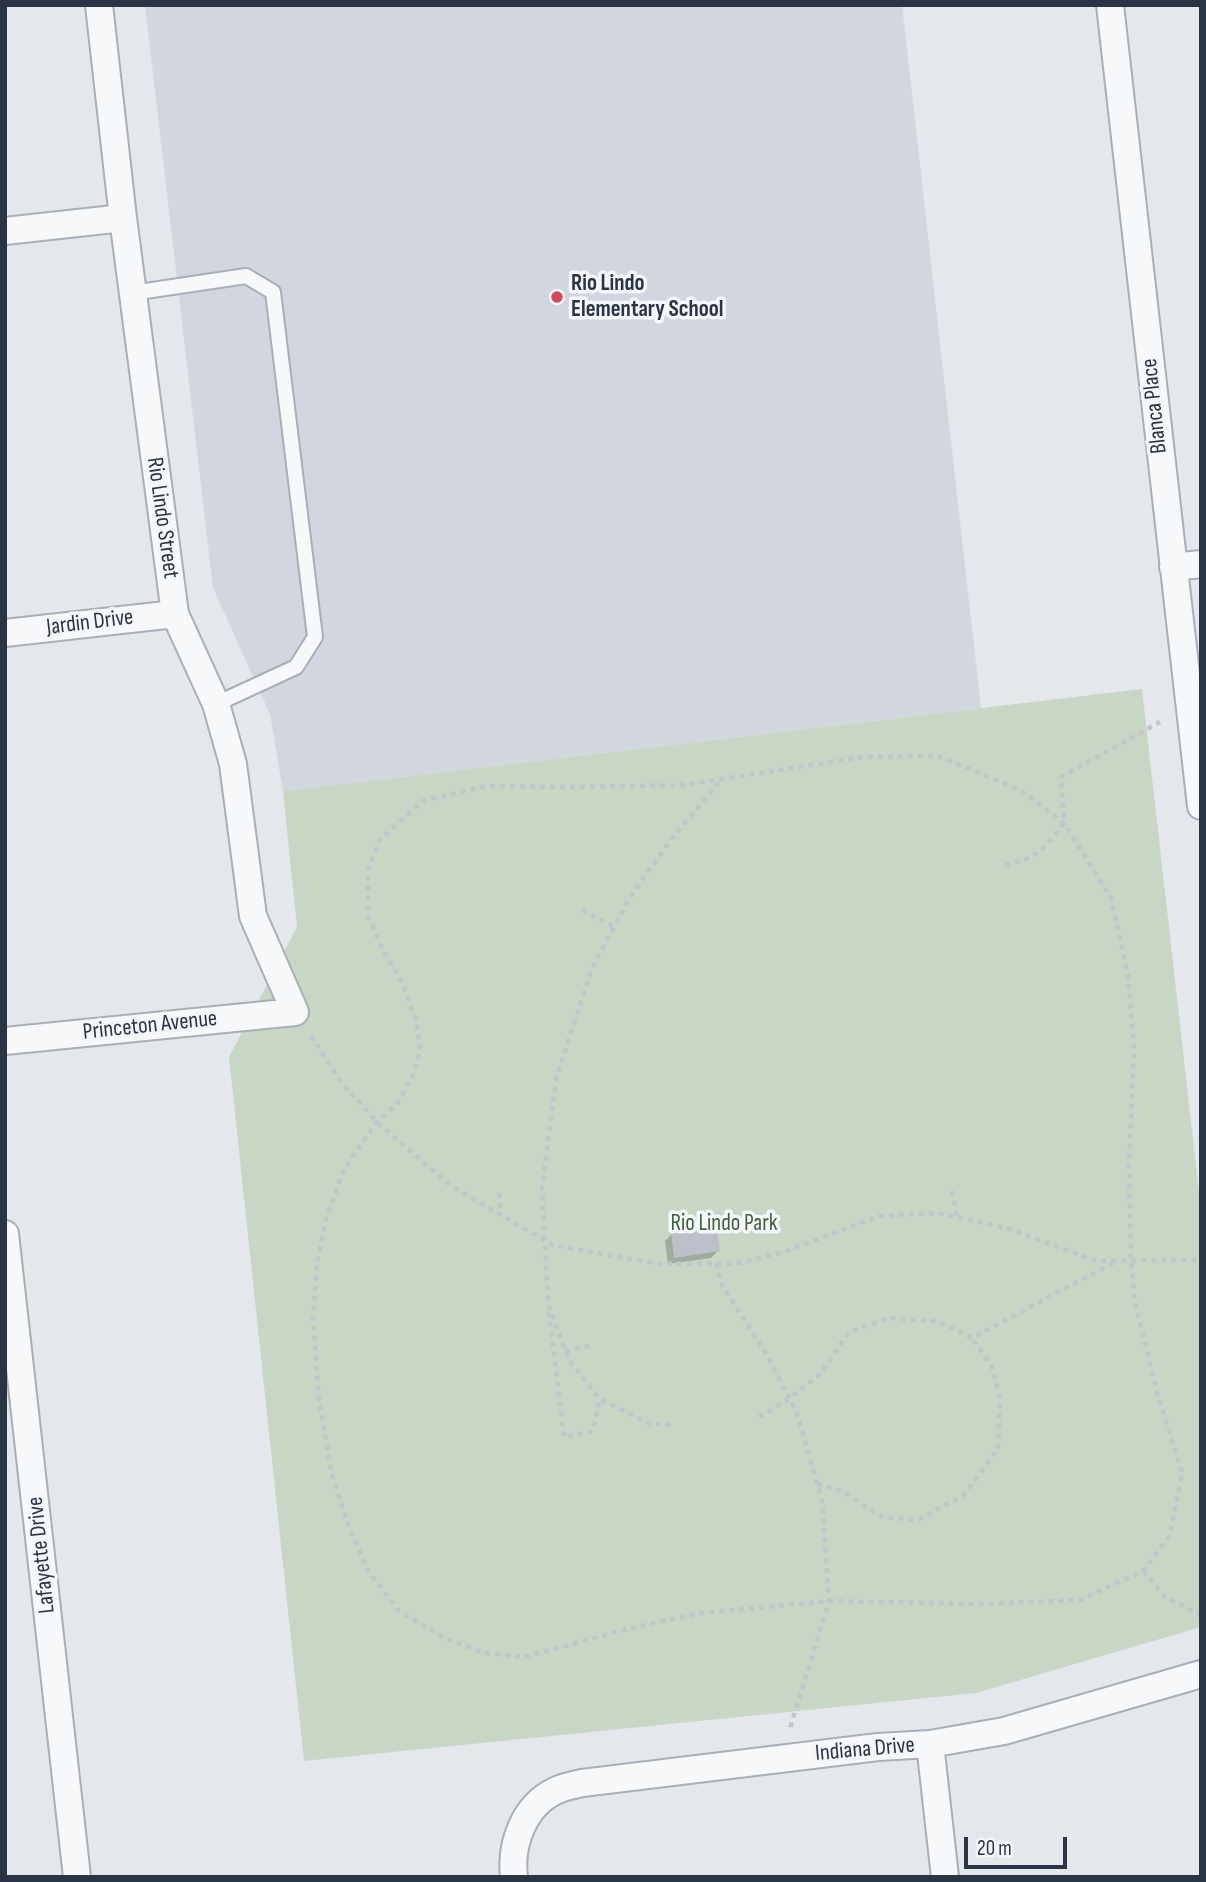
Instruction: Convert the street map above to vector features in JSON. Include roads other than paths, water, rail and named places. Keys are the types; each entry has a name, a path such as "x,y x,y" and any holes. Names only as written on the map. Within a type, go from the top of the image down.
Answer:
{"street":[{"name":"Rio Lindo Street","path":"99,5 122,218 175,614 216,704 233,764 253,916 295,1012"},
{"name":"Blanca Place","path":"1110,5 1201,806"},
{"path":"5,231 122,218"},
{"path":"1174,567 1201,564"},
{"name":"Jardin Drive","path":"5,633 175,614"},
{"name":"Princeton Avenue","path":"5,1041 295,1012"},
{"name":"Lafayette Drive","path":"5,1234 77,1877"},
{"name":"Indiana Drive","path":"514,1877 516,1839 530,1811 554,1791 582,1783 787,1757 930,1744 1004,1731 1201,1674"},
{"path":"930,1744 945,1877"}],"lane":[{"path":"132,293 246,276 273,292 315,637 296,667 216,704"}],"place":[{"name":"Rio Lindo Elementary School","path":"557,297"}],"park label":[{"name":"Rio Lindo Park","path":"724,1224"}]}
